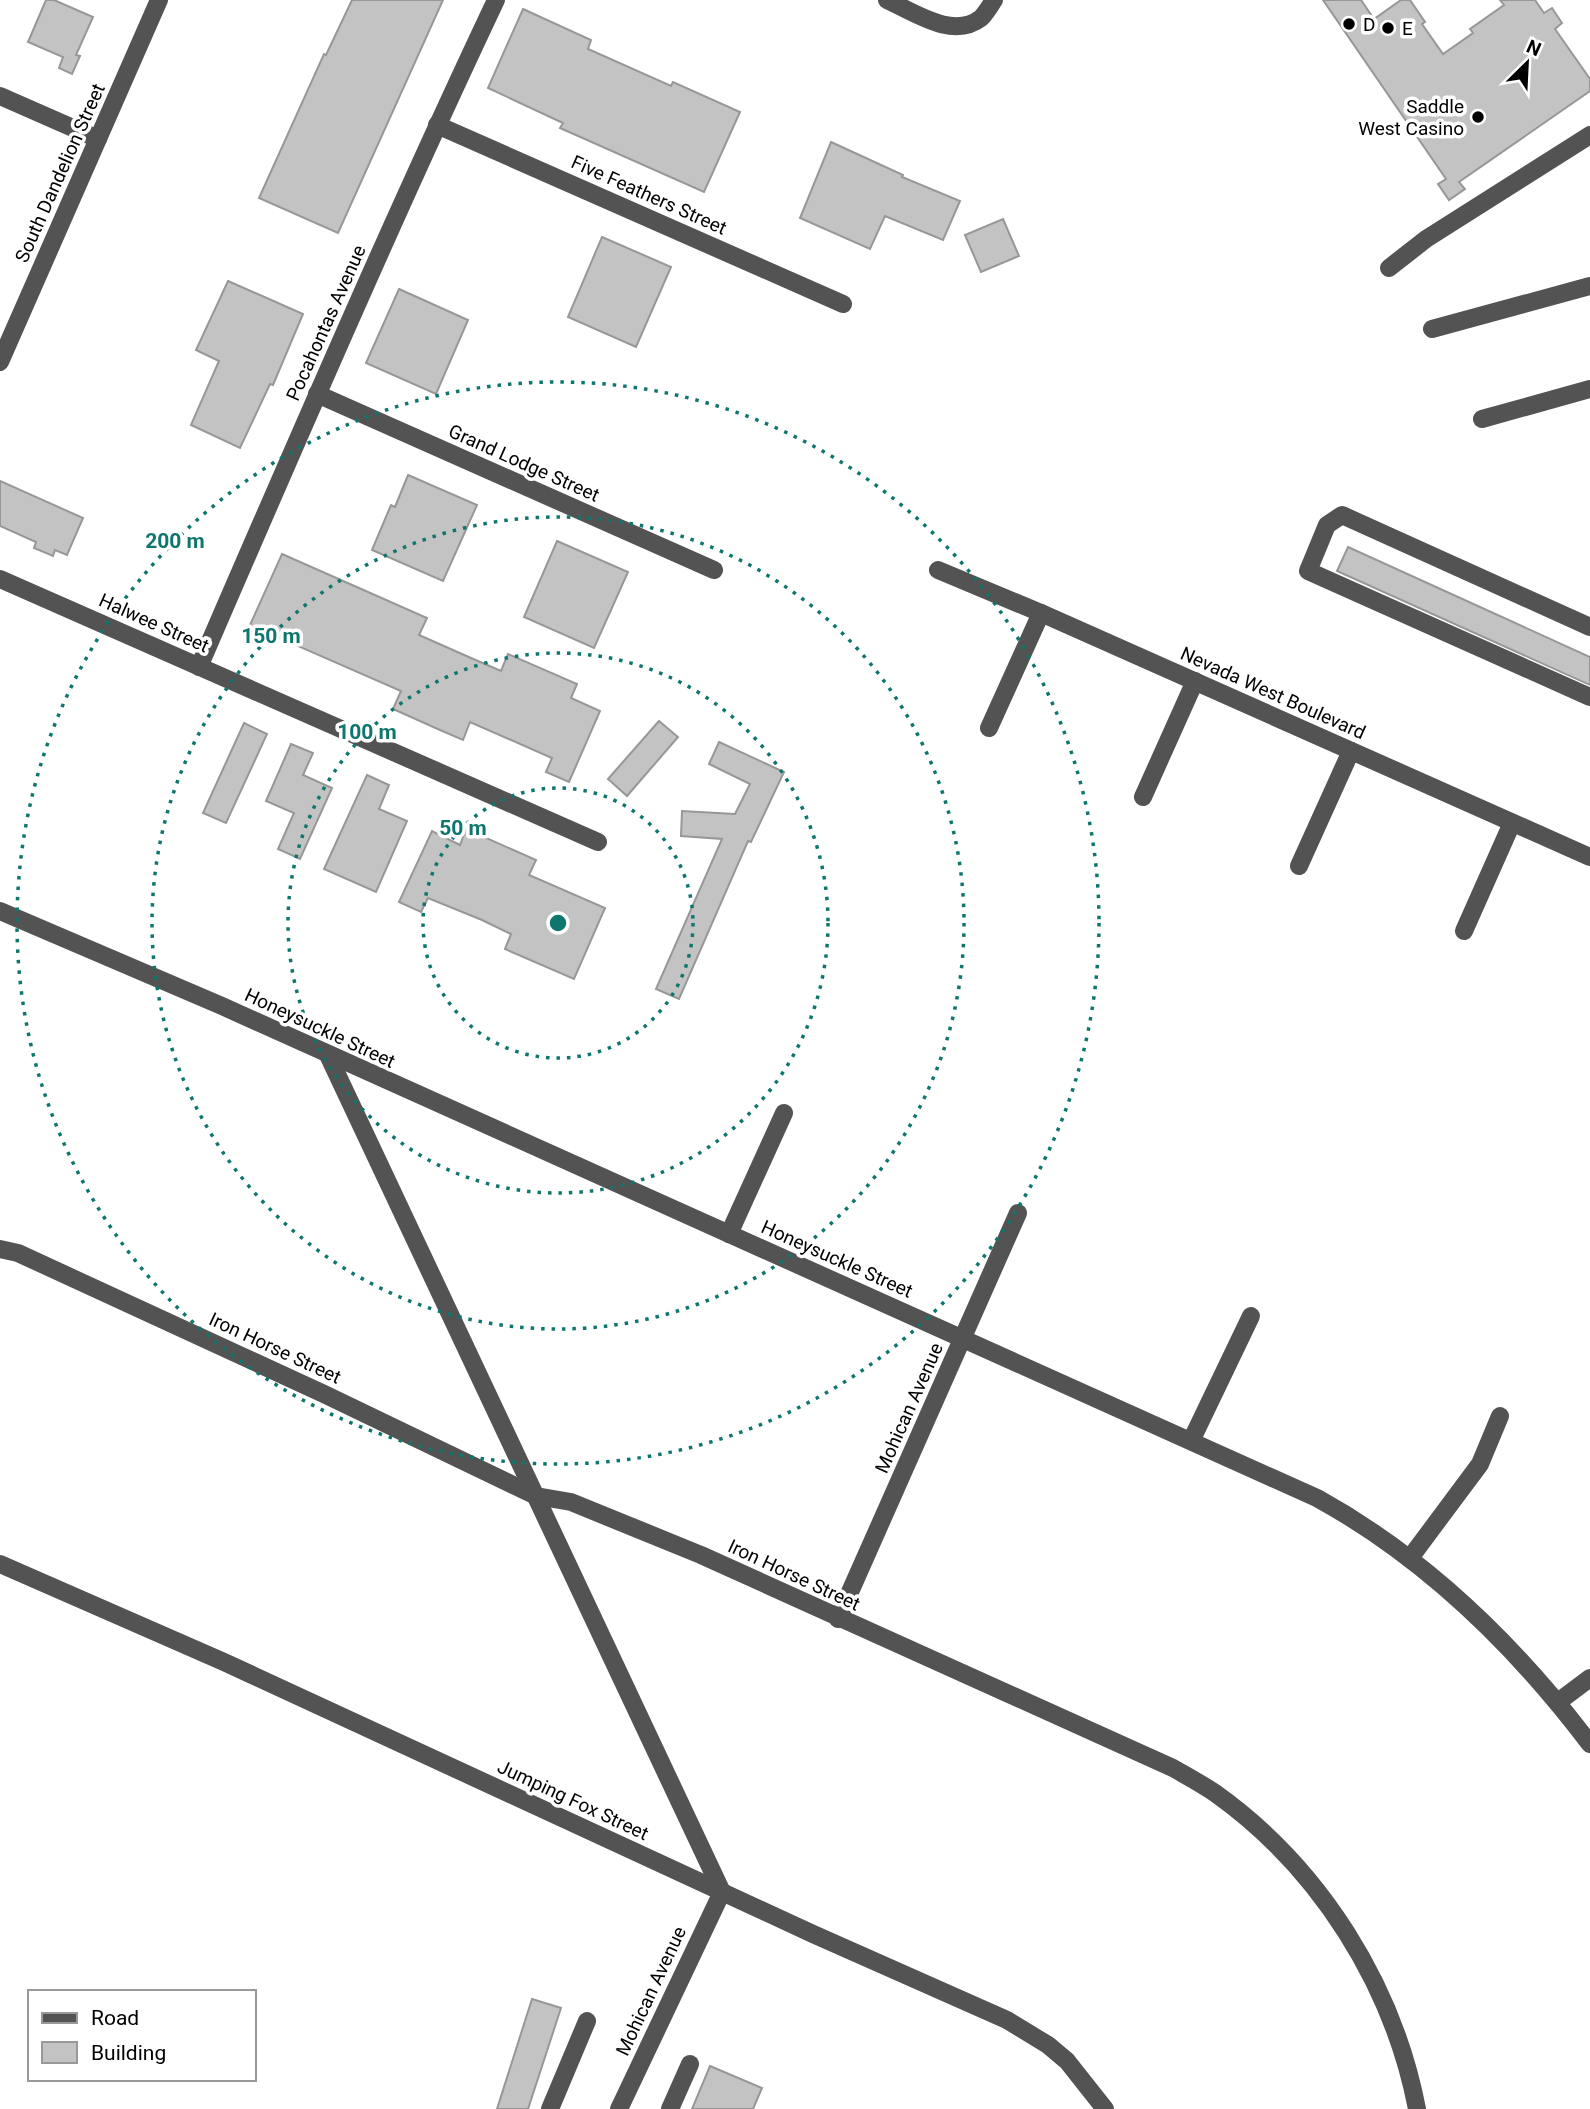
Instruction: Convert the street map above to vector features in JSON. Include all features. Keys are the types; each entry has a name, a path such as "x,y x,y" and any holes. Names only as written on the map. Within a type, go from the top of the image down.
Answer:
{"street":[{"name":"South Dandelion Street","path":"0,362 159,0"},
{"name":"Pocahontas Avenue","path":"199,667 317,394 496,0"},
{"path":"887,0 941,24 957,27 982,17 994,0"},
{"path":"0,96 98,139"},
{"name":"Five Feathers Street","path":"437,125 843,304"},
{"path":"1389,268 1426,239 1590,135"},
{"path":"1432,328 1590,286"},
{"path":"1482,419 1590,389"},
{"name":"Grand Lodge Street","path":"317,394 714,570"},
{"path":"1590,627 1342,515 1327,525 1308,571 1590,697"},
{"name":"Nevada West Boulevard","path":"938,570 1041,613 1590,857"},
{"name":"Halwee Street","path":"0,579 598,842"},
{"path":"989,728 1041,613"},
{"path":"1143,796 1195,681"},
{"path":"1299,866 1351,751"},
{"path":"1464,931 1512,823"},
{"name":"Honeysuckle Street","path":"0,911 222,1006 1317,1497 1359,1521 1410,1558 1480,1617 1558,1702 1590,1744"},
{"path":"328,1055 722,1892"},
{"path":"729,1234 784,1113"},
{"name":"Mohican Avenue","path":"838,1619 1018,1213"},
{"name":"Iron Horse Street","path":"0,1249 18,1253 324,1394 536,1496 571,1502 701,1555 838,1619 1174,1768 1214,1793 1262,1832 1314,1886 1356,1947 1390,2013 1410,2074 1417,2109"},
{"path":"1192,1439 1251,1316"},
{"path":"1410,1558 1480,1464 1500,1416"},
{"name":"Jumping Fox Street","path":"0,1564 224,1662 1007,2020 1067,2061 1105,2109"},
{"path":"1558,1702 1590,1678"},
{"name":"Mohican Avenue","path":"619,2109 722,1892"},
{"path":"550,2109 587,2021"},
{"path":"670,2109 690,2064"}],"building":[{"path":"46,0 54,0 93,17 76,55 80,56 72,74 59,68 63,57 28,42"},
{"path":"352,0 443,0 338,233 259,198 324,54 326,55"},
{"name":"Saddle West Casino","path":"1323,0 1361,0 1374,19 1401,0 1410,0 1425,22 1422,24 1443,54 1473,33 1470,29 1504,5 1500,0 1535,0 1544,13 1552,8 1562,23 1555,29 1590,79 1590,91 1459,182 1465,189 1449,200 1438,184 1446,179"},
{"path":"523,9 591,40 588,49 671,86 673,82 740,112 704,192 560,128 563,123 488,88"},
{"path":"831,142 903,175 902,177 960,201 943,240 885,216 870,249 800,218"},
{"path":"1003,219 1019,256 981,272 965,235"},
{"path":"602,237 671,267 636,347 568,317"},
{"path":"228,281 303,314 273,385 270,384 240,448 191,425 219,361 196,350"},
{"path":"399,289 468,320 436,394 366,363"},
{"path":"408,475 477,505 443,581 372,550 391,505 395,507"},
{"path":"0,481 83,518 67,555 55,550 53,556 34,548 36,542 0,526"},
{"path":"557,541 628,572 594,648 524,617"},
{"path":"1348,547 1590,657 1590,685 1337,571"},
{"path":"282,554 427,618 419,635 471,658 501,671 508,654 577,684 571,698 600,711 569,782 546,772 552,758 470,722 463,740 440,730 393,709 401,691 250,625"},
{"path":"659,721 678,737 627,796 608,779"},
{"path":"244,723 267,734 226,823 203,813"},
{"path":"719,742 784,772 751,842 748,841 679,999 656,989 722,839 681,836 682,811 735,814 750,784 709,764"},
{"path":"291,744 313,753 303,775 332,788 300,859 278,849 294,813 266,801"},
{"path":"367,775 389,785 379,809 407,821 376,892 324,869"},
{"path":"466,829 536,860 529,875 605,908 574,979 505,949 511,934 482,920 428,898 421,912 399,902 432,831 460,845"},
{"path":"532,1999 561,2008 528,2109 497,2109"},
{"path":"710,2066 762,2088 753,2109 692,2109"}],"place":[{"name":"D","path":"1349,24"},
{"name":"E","path":"1388,28"},
{"name":"Saddle West Casino","path":"1478,117"}]}
